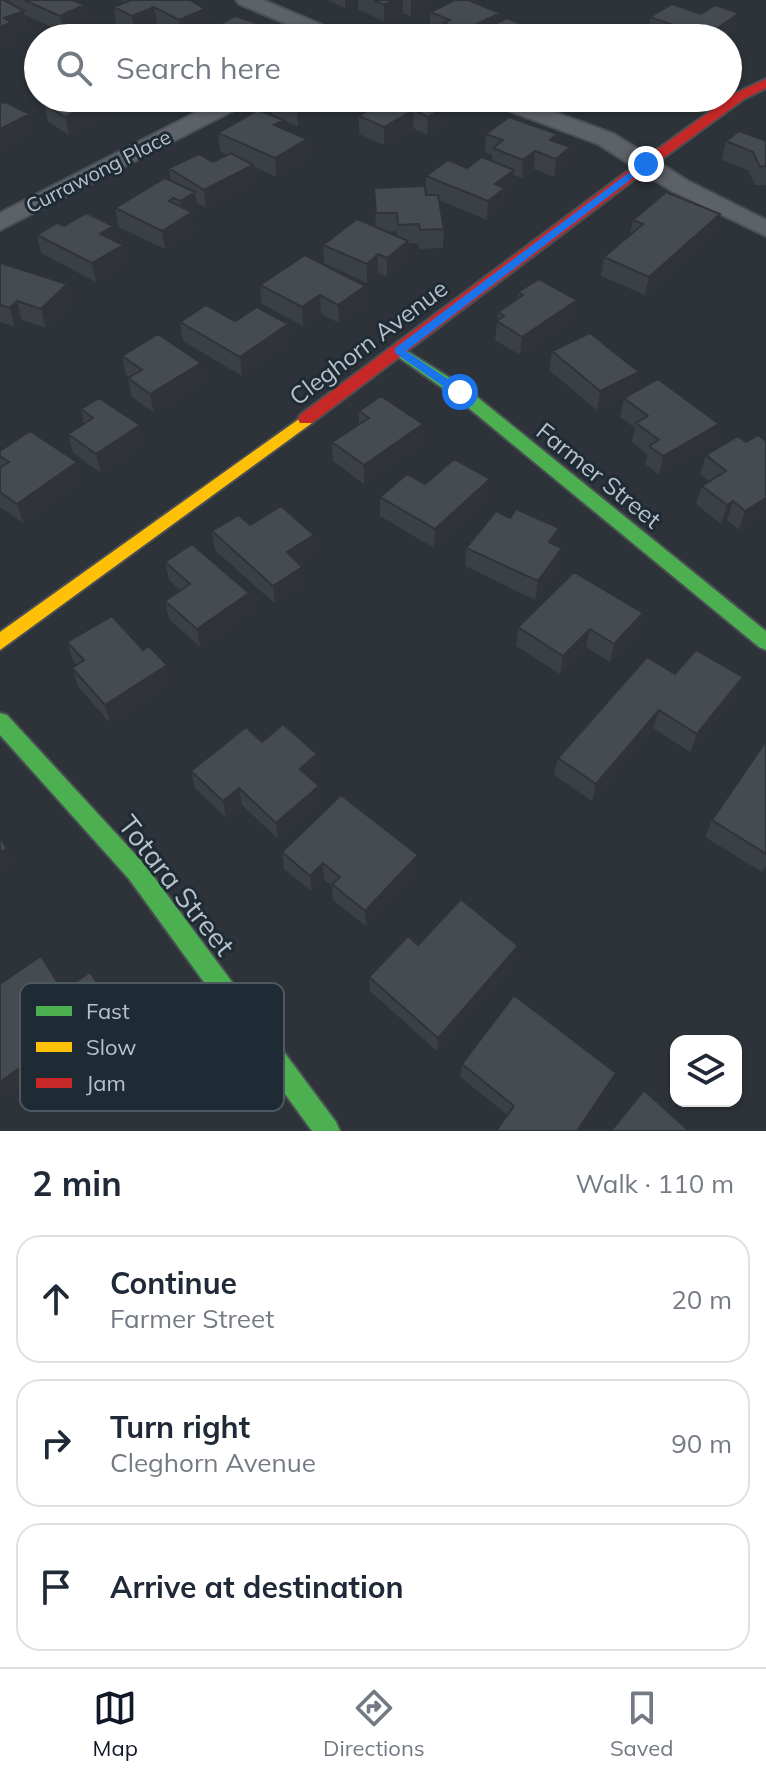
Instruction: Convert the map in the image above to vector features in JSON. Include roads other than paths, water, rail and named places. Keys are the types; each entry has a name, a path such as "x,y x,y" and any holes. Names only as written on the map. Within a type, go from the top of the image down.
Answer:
{"street":[{"path":"246,0 303,24"},
{"name":"Cleghorn Avenue","path":"742,95 766,83"},
{"name":"Currawong Place","path":"0,223 213,112"},
{"path":"534,112 606,139 680,186 766,229"},
{"name":"Cleghorn Avenue","path":"0,642 399,351 718,112"},
{"name":"Farmer Street","path":"399,351 460,392 766,642"},
{"name":"Totara Street","path":"0,721 137,872 218,983"},
{"name":"Totara Street","path":"284,1072 327,1131"}]}
